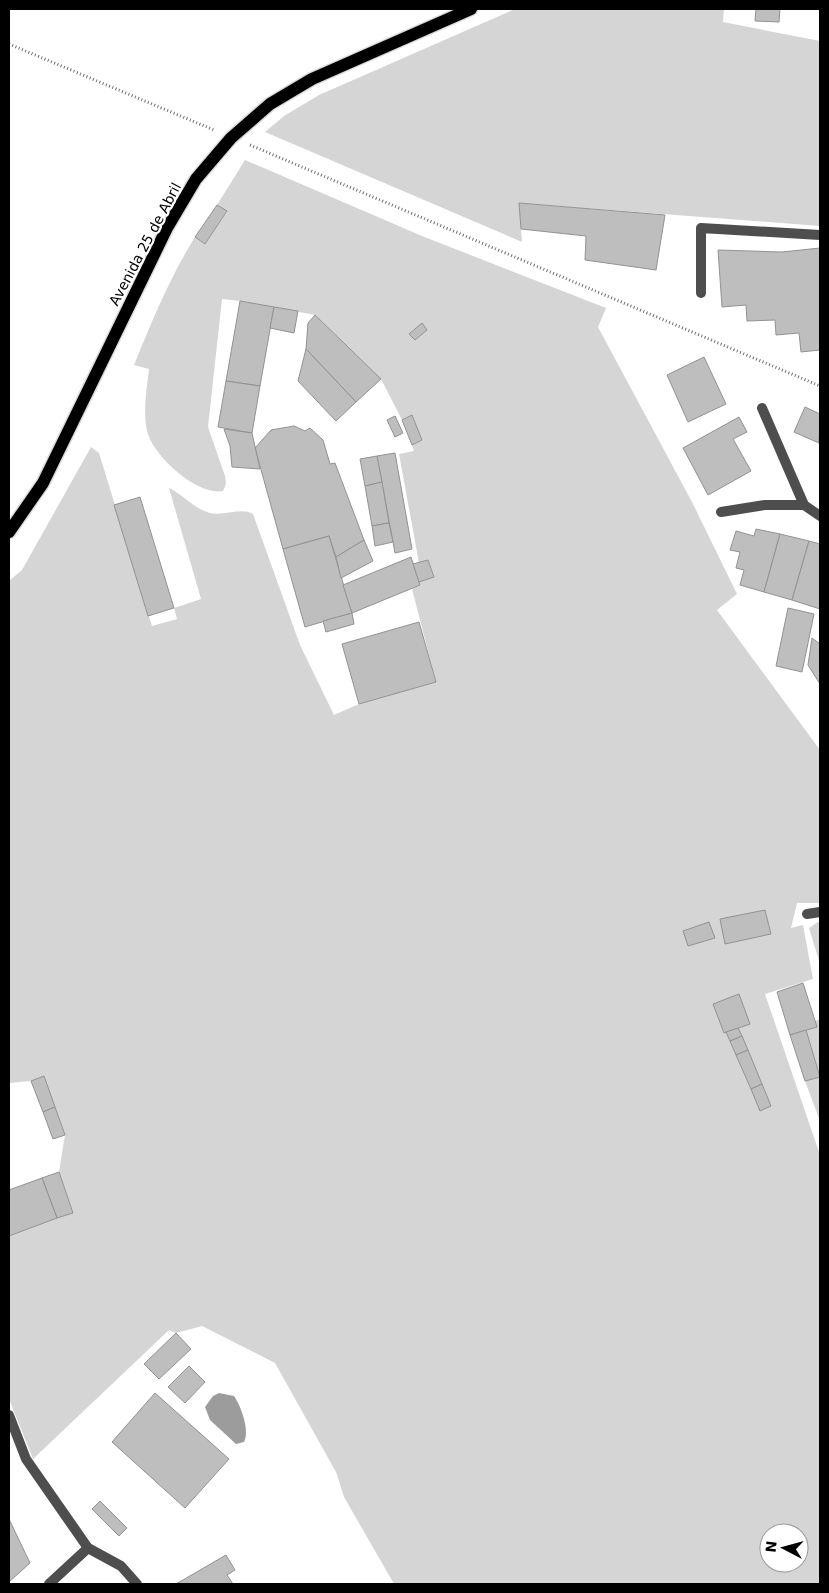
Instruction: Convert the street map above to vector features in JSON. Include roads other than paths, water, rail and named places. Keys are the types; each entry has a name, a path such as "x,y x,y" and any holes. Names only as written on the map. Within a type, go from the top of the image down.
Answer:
{"main road":[{"name":"Avenida 25 de Abril","path":"9,532 43,483 167,228 196,179 232,138 270,104 312,79 471,9"}],"street":[{"path":"701,294 701,228 820,235"},
{"path":"762,408 804,505 820,516"},
{"path":"721,512 765,504 804,505"},
{"path":"807,914 820,912"},
{"path":"9,1415 26,1459 88,1548 121,1566 137,1584"},
{"path":"49,1584 88,1548"}]}
